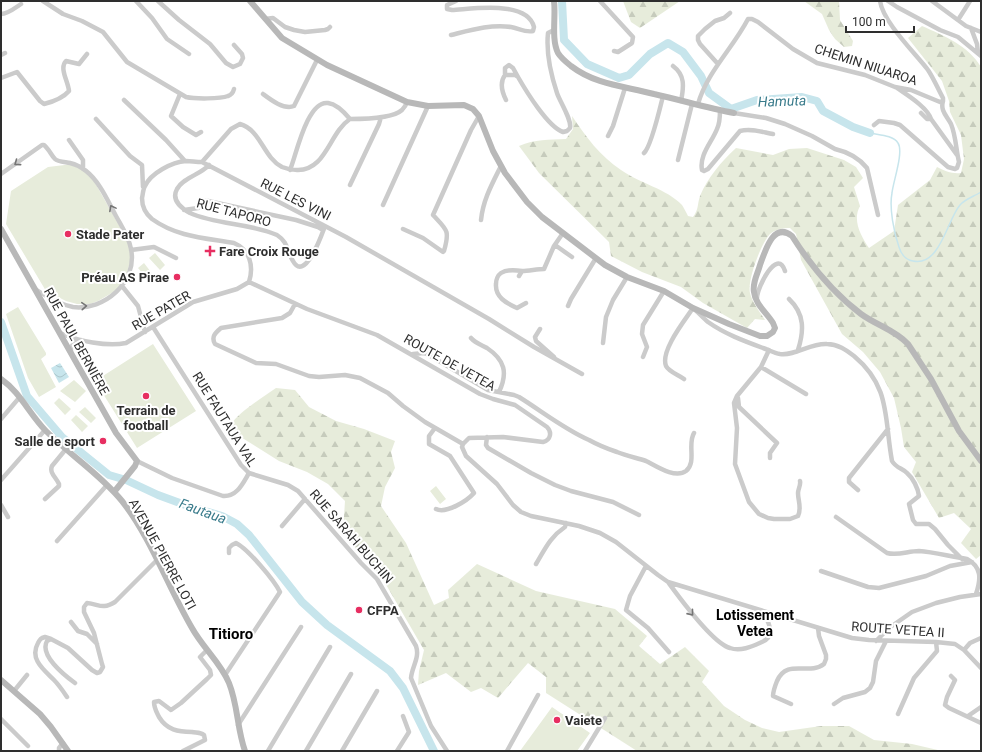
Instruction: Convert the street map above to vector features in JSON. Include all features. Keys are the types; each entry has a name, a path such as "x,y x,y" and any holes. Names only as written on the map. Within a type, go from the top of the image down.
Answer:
{"main road":[{"path":"250,1 282,38 317,60 407,102 428,106 464,105 472,109 479,116 501,166 527,202 605,265 627,277 664,291 693,308 728,324 760,336 767,336 773,332 775,328 774,323 758,302 753,290 767,246 771,239 777,234 785,231 788,232 814,269 839,295 862,314 903,338 931,379 959,431 981,461"},
{"path":"554,1 554,30 558,53 564,61 585,76 611,85 734,112"},
{"name":"RUE PAUL BERNIÈRE","path":"1,229 119,438 137,461"},
{"name":"AVENUE PIERRE LOTI","path":"1,379 10,386 45,430 87,465 114,492 132,516 157,560 197,637 220,666 225,675 232,692 238,726 245,751"},
{"path":"114,492 135,466 137,461"},
{"path":"1,680 44,719 68,751"}],"street":[{"path":"43,1 63,14 82,21 103,32 127,62 186,97 218,97 230,95 234,89"},
{"path":"136,1 152,18 167,38 189,54"},
{"path":"158,1 210,44 226,63 233,67 240,64 243,58 242,54 234,45"},
{"path":"451,35 472,29 491,27 511,27 529,32 533,31 534,27 533,23 527,16 518,10 509,8 447,9 448,3 456,1"},
{"path":"600,1 633,37 632,43 618,52 614,51"},
{"name":"CHEMIN NIUAROA","path":"678,160 695,104 708,80 748,19 758,22 793,49 817,63 865,75 895,87 911,90 940,102 943,101 943,98 928,71 897,32 885,13 880,1"},
{"path":"888,1 940,30 958,37 979,55"},
{"path":"932,1 970,28 981,32"},
{"path":"958,20 970,1"},
{"path":"1,14 21,4"},
{"path":"718,64 700,44 698,36 715,21 724,18 730,13"},
{"path":"265,19 273,18 288,29 300,32 326,30 330,27"},
{"path":"970,28 977,44 979,55"},
{"path":"506,100 503,94 502,82 506,68 509,65 513,68 528,95 555,126 561,131 566,132 569,130 570,123 557,93 549,57 548,33 554,30"},
{"path":"1,78 17,72 40,101 47,104 63,96 69,91 62,66 64,63 79,64 88,54"},
{"path":"262,94 291,108 294,106 317,60"},
{"path":"673,66 681,75 683,82 681,101"},
{"path":"505,75 512,74 518,77"},
{"path":"895,87 917,102 929,114 957,155"},
{"path":"608,136 614,126 625,88"},
{"path":"180,94 171,116 183,127 194,134 201,132"},
{"path":"644,153 650,142 664,96"},
{"path":"124,100 166,140 185,161"},
{"path":"874,125 879,121 900,125 944,163 955,169 957,168 959,162 950,124 943,112 943,101"},
{"path":"290,170 302,133 311,114 318,106 326,102 329,103 339,108 350,120"},
{"path":"202,162 231,129 240,124 247,126 258,137 279,166 290,170 306,170 311,168 316,163 338,131 350,120 381,117 398,113 407,102"},
{"path":"383,205 428,106"},
{"path":"720,110 718,128 703,156 701,164 702,170 704,171 708,169 740,131 745,129 773,134"},
{"path":"734,112 766,118 794,127 862,162 867,168 878,215"},
{"path":"921,114 927,119 931,119"},
{"path":"402,229 422,238 443,252 444,251 448,237 447,231 433,215 471,130 479,116"},
{"path":"350,185 381,117"},
{"path":"96,119 132,158 142,165 142,201 145,211 164,226 180,234 234,243 244,249 248,255 251,265 249,282"},
{"path":"69,140 83,160 83,170"},
{"path":"1,174 44,145 56,160 70,163 83,170 101,188 125,233 132,250 129,274 122,286 113,296 103,302 81,307 58,303 35,289"},
{"name":"RUE LES VINI","path":"143,189 149,180 170,166 185,161 202,162 484,316 557,361 582,374"},
{"name":"RUE TAPORO","path":"209,166 204,171 185,181 177,189 175,200 184,210 277,235 286,243 293,261 301,267 304,266 311,257 324,228"},
{"path":"481,220 487,196 501,166"},
{"path":"184,210 198,208 202,201 296,220 324,228"},
{"path":"526,303 517,308 503,300 498,294 496,281 502,272 512,270 522,271 544,269 563,232"},
{"path":"555,245 572,257"},
{"path":"132,250 154,247 176,258"},
{"path":"568,306 596,258"},
{"path":"758,302 758,292 769,270 777,264 782,266 785,271"},
{"path":"519,276 522,271"},
{"path":"603,343 606,317 613,300 627,277"},
{"name":"ROUTE DE VETEA","path":"249,282 295,304 371,332 480,394 515,405 547,427 551,432 548,440 543,442 510,437 487,437 469,438 463,444"},
{"name":"RUE PATER","path":"60,333 82,340 104,344 118,345 126,343 193,302 237,289 249,282"},
{"path":"122,286 138,306 145,332"},
{"path":"643,357 648,347 642,334 643,326 664,291"},
{"path":"789,299 797,307 803,324 798,350"},
{"path":"295,304 290,313 282,318 221,328 213,337 214,344 256,363 279,364 309,376 319,377 345,375 360,378 388,393 403,406 435,428 463,444 462,448 466,456 497,484 517,509 531,516 590,528 609,538 668,582 682,602 703,626 730,649 742,649 762,642 770,637 770,628 763,611"},
{"path":"684,379 669,370 666,361 670,341 693,308 708,322 726,333 782,354 789,354 814,345 825,344 836,345 848,351 865,366 875,378 882,395 892,461 895,465 907,472 918,491 919,496 909,504 912,520 916,524 929,524 962,559"},
{"name":"RUE FAUTAUA VAL","path":"137,461 177,480 223,496 234,494 242,485 249,473 241,465 154,327"},
{"path":"540,329 535,337 536,341 557,361"},
{"path":"471,338 494,354 503,365 505,371 502,386 499,392"},
{"path":"71,354 71,348 74,342 82,340"},
{"path":"769,350 760,367 734,403 737,428 735,464 749,502 759,514 768,518 795,518 798,516 800,512 798,496 801,484 800,481"},
{"path":"412,354 427,354 484,388 520,397 560,424 599,445 676,473 686,471 690,463 690,443 694,433"},
{"path":"760,367 806,394"},
{"path":"738,396 739,407 777,443 770,453 770,458"},
{"path":"1,419 19,398"},
{"path":"435,428 429,436 429,444 450,456 474,493 469,498 447,510 443,511 436,509"},
{"path":"858,490 849,482 849,478 888,429"},
{"path":"1,480 45,430"},
{"path":"487,437 486,445 488,448 531,473 571,491 613,502 639,515"},
{"path":"45,499 59,484 51,472 51,469 66,449"},
{"name":"RUE SARAH BUCHIN","path":"249,473 288,485 298,491 377,579 416,646 418,652 411,671 411,678 431,726 447,751"},
{"path":"57,541 107,485"},
{"path":"282,526 305,499"},
{"path":"1,505 8,517"},
{"path":"836,517 879,548 890,554 918,551 962,559 972,562 977,566 980,574 979,594 936,603 912,612 889,628 876,641"},
{"path":"536,564 549,541 554,535 565,527 566,522"},
{"path":"225,675 280,592 250,553 241,545 236,543 232,545 229,548 229,553"},
{"path":"67,697 39,664 36,658 35,651 40,640 45,637 68,648 92,670 97,673 100,672 103,667 92,627 84,612 85,604 89,603 102,606 110,605 115,602 157,560"},
{"path":"821,571 868,587 879,588 922,577 950,566 972,562"},
{"path":"646,566 630,596 626,610 648,628 669,652"},
{"name":"ROUTE VETEA II","path":"668,582 852,638 876,641 936,642 955,644 964,650 981,668"},
{"path":"71,622 78,631 87,634 97,644"},
{"path":"238,726 301,627"},
{"path":"791,704 775,698 773,693 780,675 786,670 818,667 824,664 826,655 819,636 818,628"},
{"path":"964,650 970,643 981,638"},
{"path":"51,639 44,645 47,654 58,668 74,682"},
{"path":"834,704 844,698 865,692 870,688 873,682 876,661 886,641"},
{"path":"898,714 914,678 937,651 936,642"},
{"path":"268,751 330,647"},
{"path":"183,751 205,740 204,735 201,733 171,730 162,722 154,707 154,702 159,701 171,710 181,703 207,679 210,675 210,670 200,657 207,650"},
{"path":"306,751 351,674"},
{"path":"14,691 27,675"},
{"path":"951,676 955,680 945,705 981,723"},
{"path":"342,751 377,691"},
{"path":"507,751 538,695"},
{"path":"968,716 981,707"},
{"path":"398,751 409,732 403,716"},
{"path":"585,751 605,718"},
{"path":"1,719 28,746"},
{"path":"59,751 59,748 63,743"}],"green space":[{"path":"623,1 680,1 640,28 631,22"},
{"path":"804,1 839,1 840,20 853,41 852,46 844,47 835,39 822,14"},
{"path":"922,26 955,42 976,59 981,67 981,555 976,559 961,543 971,529 954,513 939,518 912,472 916,462 904,447 894,398 880,372 863,352 842,334 801,260 796,234 790,228 780,229 770,234 759,253 753,271 750,293 754,303 765,320 755,319 747,328 703,303 681,287 642,272 611,256 609,242 539,173 519,146 536,141 566,139 573,129 572,116 594,146 613,165 628,175 661,190 676,199 682,205 688,216 693,217 697,209 700,196 707,182 720,164 736,148 773,155 789,149 807,148 844,160 856,167 863,178 854,187 860,206 857,222 858,228 869,248 894,231 898,205 930,180 937,167 949,172 961,173 964,159 961,135 950,112 949,101 942,81 908,38"},
{"name":"Stade Pater","path":"73,164 85,171 94,181 129,243 131,258 125,280 117,290 90,304 77,304 66,301 46,291 6,224 11,191 48,167"},
{"path":"155,253 165,265 160,270 149,258"},
{"path":"144,263 154,276 149,281 138,268"},
{"path":"18,307 46,353 46,355 41,359 56,387 39,397 28,378 6,314"},
{"name":"Terrain de football","path":"153,344 196,411 137,448 95,381"},
{"path":"74,380 86,391 75,402 60,391"},
{"path":"276,388 295,390 309,407 336,421 364,429 395,441 391,452 395,468 385,487 381,506 406,543 434,605 449,598 448,590 477,564 536,591 615,609 647,636 639,646 660,664 685,647 709,671 702,682 724,706 745,720 762,728 779,732 821,726 849,726 874,740 912,744 942,751 637,751 546,693 546,677 528,663 498,698 481,688 471,692 446,673 418,685 419,671 424,650 381,576 356,549 343,532 345,501 328,484 307,472 279,461 228,429 231,423 243,412"},
{"path":"59,398 71,409 65,415 54,403"},
{"path":"85,407 96,418 91,423 79,412"},
{"path":"76,415 88,426 82,432 71,420"},
{"path":"436,486 446,499 440,504 430,491"},
{"name":"Vaiete","path":"552,707 590,733 577,751 520,751"}],"water":[{"path":"60,363 69,377 59,383 51,368"}],"waterway":[{"name":"Hamuta","path":"562,1 564,40 587,64 619,78 629,75 650,54 668,43 683,52 701,76 709,93 731,109 757,100 802,97 817,101 823,111 853,127 870,133"},
{"name":"Hamuta","path":"870,133 893,138 900,147 899,160 891,199 892,220 900,250 908,259 913,261 922,261 930,257 942,241 955,212 960,205 967,199 981,192"},
{"name":"Fautaua","path":"1,322 27,396 62,437 109,475 126,480 158,495 188,506 222,516 237,524 249,535 302,602 327,625 390,671 403,688 434,751"}],"place":[{"name":"Stade Pater","path":"68,234"},
{"name":"Fare Croix Rouge","path":"210,251"},
{"name":"Préau AS Pirae","path":"177,277"},
{"name":"Terrain de football","path":"146,396"},
{"name":"Salle de sport","path":"103,441"},
{"name":"CFPA","path":"359,610"},
{"name":"Vaiete","path":"557,720"}],"district":[{"name":"Lotissement Vetea","path":"755,624"},
{"name":"Titioro","path":"231,634"}]}
